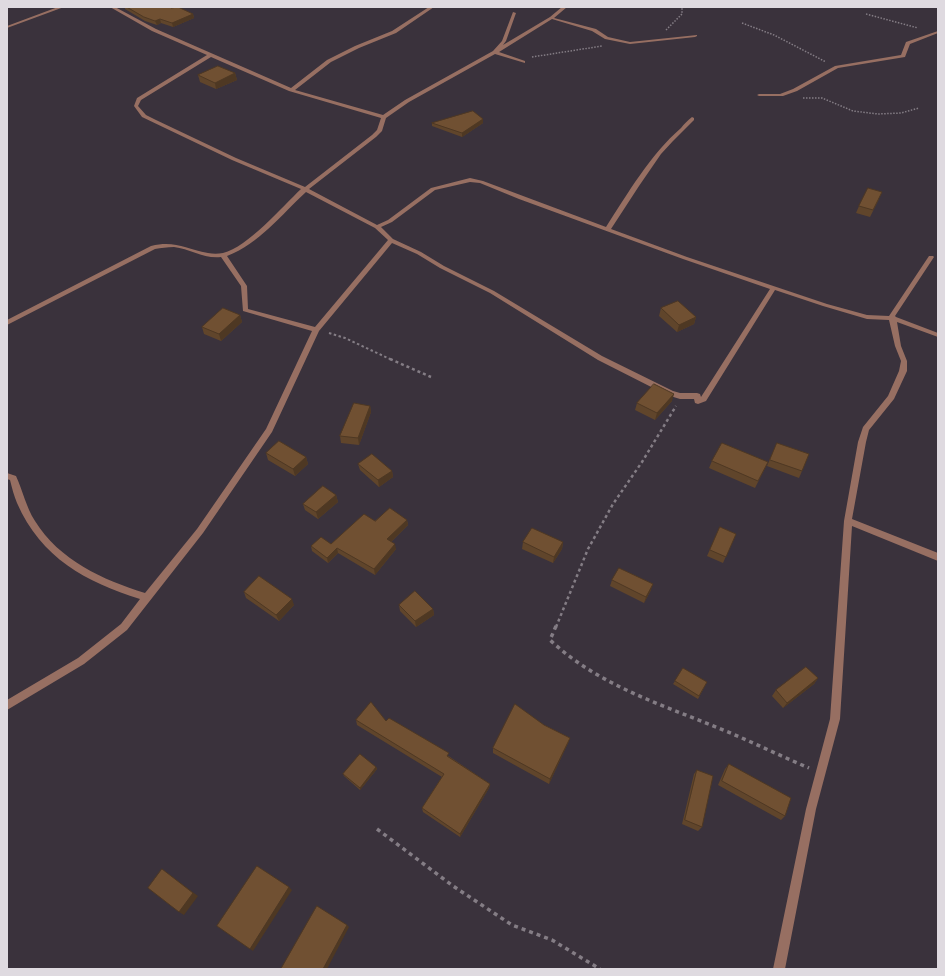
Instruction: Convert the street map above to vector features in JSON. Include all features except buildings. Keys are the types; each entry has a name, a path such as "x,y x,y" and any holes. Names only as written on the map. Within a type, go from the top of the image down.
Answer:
{"street":[{"path":"7,27 62,7"},
{"path":"112,7 154,30 209,56 291,90 384,117"},
{"path":"291,90 329,61 357,46 394,32 432,7"},
{"path":"7,323 29,310 153,247 170,244 210,256 224,255 238,250 305,189 374,136 379,131 384,117 425,89 495,52 551,18 565,7"},
{"path":"495,52 504,41 514,13"},
{"path":"551,18 594,30 607,38 630,42 656,41 695,36"},
{"path":"759,94 781,95 795,90 837,67 903,56 908,43 937,33"},
{"path":"495,52 523,62"},
{"path":"209,56 139,99 136,106 144,116 234,159 305,189 377,227 391,240 419,253 442,267 492,292 600,358 680,396 697,396 698,401 703,399 774,287"},
{"path":"607,230 632,191 669,142 684,129 692,119"},
{"path":"377,227 390,221 432,189 470,180 481,182 607,230 774,287 867,317 891,318 938,335"},
{"path":"7,705 80,661 124,627 148,598 200,531 269,430 316,330 391,240"},
{"path":"224,255 244,286 246,310 316,330"},
{"path":"779,969 811,809 835,719 848,521 862,442 866,429 891,397 902,371 904,361 891,318 904,295 931,257"},
{"path":"7,476 13,478 24,512 34,528 62,558 100,582 148,598"},
{"path":"848,521 938,557"}],"path":[{"path":"656,41 682,14 682,7"},
{"path":"866,14 937,33"},
{"path":"742,23 760,28 786,40 837,67"},
{"path":"511,57 561,54 605,46"},
{"path":"797,98 822,98 853,111 878,114 901,113 919,108"},
{"path":"316,330 346,338 431,377"},
{"path":"680,396 674,412 613,504 588,549 550,640 561,652 598,676 651,702 821,773"},
{"path":"377,829 453,886 512,924 552,940 600,969"}]}
